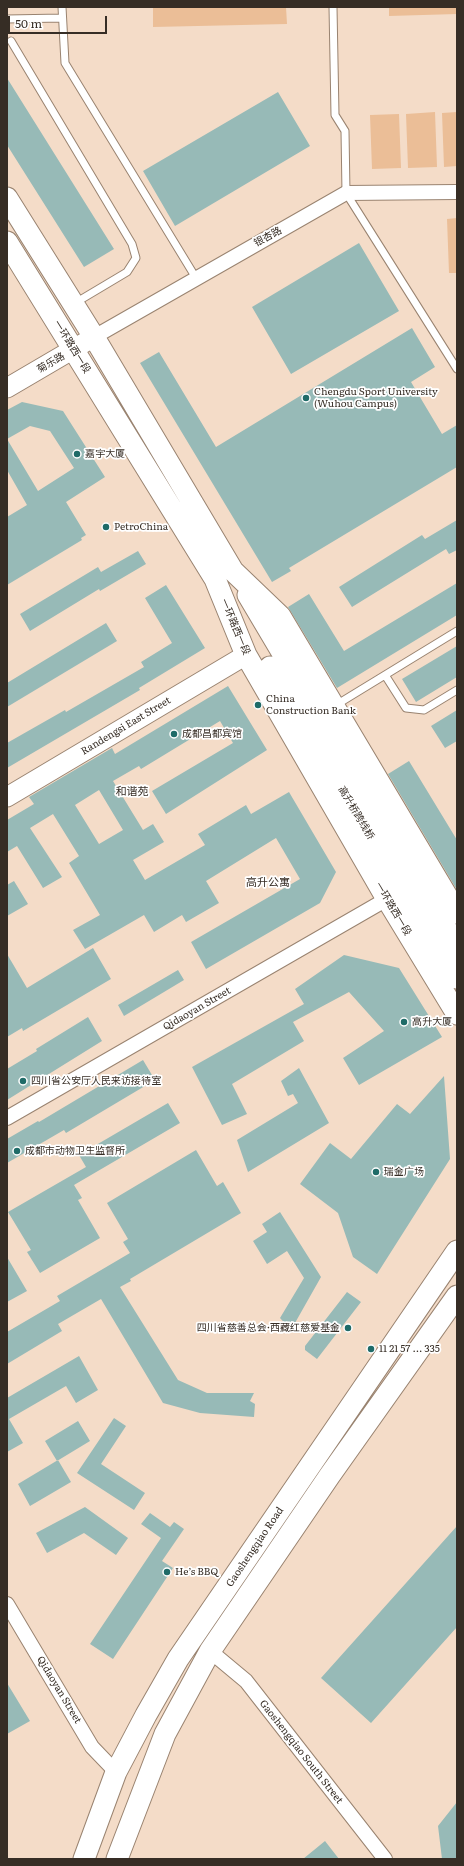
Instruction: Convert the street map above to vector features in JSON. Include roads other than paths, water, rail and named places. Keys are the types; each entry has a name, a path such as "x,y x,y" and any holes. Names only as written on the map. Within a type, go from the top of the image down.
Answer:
{"main road":[{"name":"一环路西一段","path":"7,198 94,337 224,575 387,899 457,1014"},
{"name":"一环路西一段","path":"7,242 74,349 224,575 280,616 457,913"},
{"path":"224,575 260,647"},
{"name":"高升桥跨线桥","path":"260,647 457,947"},
{"name":"高升桥跨线桥","path":"260,647 387,865 457,978"},
{"name":"Gaoshengqiao Road","path":"84,1859 116,1772 178,1659 457,1252"},
{"name":"Gaoshengqiao Road","path":"117,1859 165,1734 210,1651 330,1475 457,1296"}],"street":[{"name":"银杏路","path":"94,337 346,193 457,192"},
{"name":"菊乐路","path":"7,388 94,337"},
{"name":"Randengsi East Street","path":"7,797 260,647"},
{"name":"Qidaoyan Street","path":"7,1118 387,899"},
{"name":"Qidaoyan Street","path":"7,1604 92,1747 116,1772"},
{"name":"Gaoshengqiao South Street","path":"210,1651 246,1681 385,1859"}],"lane":[{"path":"62,7 65,63 196,278"},
{"path":"333,7 335,115 345,131 346,193 457,369"},
{"path":"7,19 62,18"},
{"path":"11,42 132,244 136,258 127,272 73,304"},
{"path":"334,706 457,631"},
{"path":"385,675 406,708 424,710 457,690"}],"place":[{"name":"Chengdu Sport University (Wuhou Campus)","path":"306,398"},
{"name":"嘉宇大厦","path":"77,454"},
{"name":"PetroChina","path":"106,527"},
{"name":"China Construction Bank","path":"258,705"},
{"name":"成都昌都宾馆","path":"174,734"},
{"name":"高升大厦","path":"404,1022"},
{"name":"四川省公安厅人民来访接待室","path":"23,1081"},
{"name":"成都市动物卫生监督所","path":"17,1151"},
{"name":"瑞金广场","path":"376,1172"},
{"name":"四川省慈善总会·西藏红慈爱基金","path":"348,1328"},
{"name":"11 21 57 ... 335","path":"371,1349"},
{"name":"He’s BBQ","path":"167,1572"}],"district":[{"name":"和谐苑","path":"132,792"},
{"name":"高升公寓","path":"268,883"}]}
